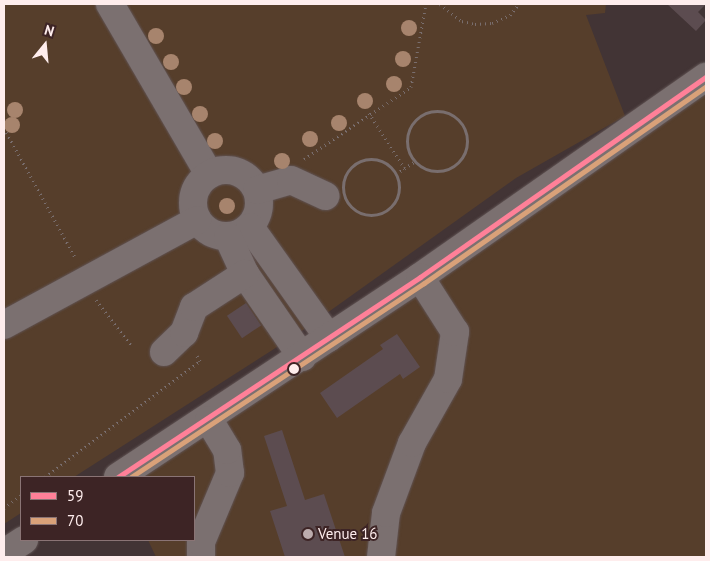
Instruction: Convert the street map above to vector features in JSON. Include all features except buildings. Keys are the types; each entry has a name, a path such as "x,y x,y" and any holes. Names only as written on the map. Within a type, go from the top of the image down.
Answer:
{"street":[{"path":"110,4 209,174"},
{"path":"120,476 209,420 420,277 706,77"},
{"path":"225,170 241,173 257,190 258,213 239,232 206,231 197,220 193,198 209,174 225,170"},
{"path":"257,190 291,180 325,196"},
{"path":"4,325 197,220"},
{"path":"239,232 330,338"},
{"path":"239,232 245,274 302,357"},
{"path":"164,352 184,333 194,307 245,274"},
{"path":"381,557 386,513 412,442 448,379 456,332 420,277"},
{"path":"201,557 201,542 230,473 227,450 209,420"},
{"path":"4,554 23,541"}],"path":[{"path":"291,180 294,167 369,113 411,87 426,4"},
{"path":"440,4 462,21 475,24 492,23 510,15 519,4"},
{"path":"431,111 456,117 467,136 462,158 444,170 424,168 415,162 407,146 412,123 431,111"},
{"path":"369,113 405,169"},
{"path":"4,128 85,280 130,345"},
{"path":"376,159 396,174 399,193 385,212 364,214 346,200 343,180 358,161 376,159"},
{"path":"396,174 415,162"},
{"path":"46,476 200,361 184,333"},
{"path":"4,508 20,496"}],"shaded area":[{"path":"4,4 606,4 605,13 586,15 625,116 516,178 299,333 76,476 20,476 20,514 4,524"},
{"path":"706,91 706,557 156,557 148,541 195,541 195,476 138,476"}],"transit line":[{"name":"59","path":"120,476 420,277 706,77"},
{"name":"70","path":"133,476 424,283 706,86"}],"place":[{"name":"Venue 16","path":"308,534"}]}
